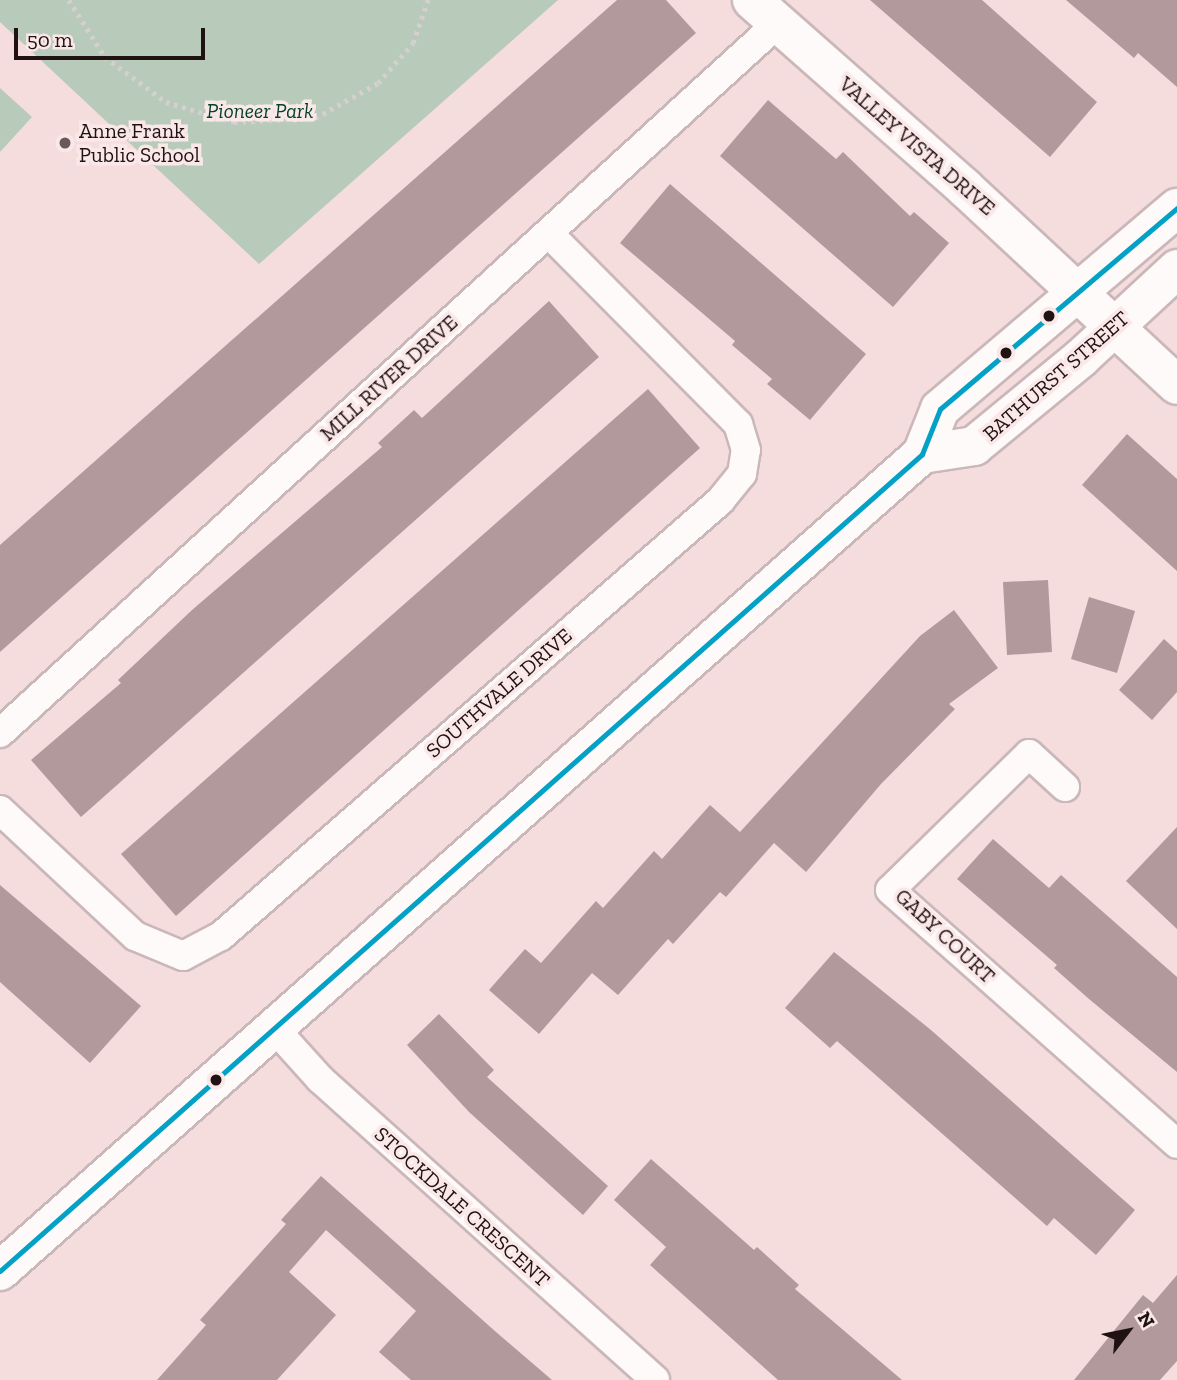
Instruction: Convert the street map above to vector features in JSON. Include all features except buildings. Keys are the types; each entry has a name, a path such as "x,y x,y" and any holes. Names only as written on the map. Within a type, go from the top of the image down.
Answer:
{"main road":[{"name":"VALLEY VISTA DRIVE","path":"764,12 1081,293 1177,385"},
{"path":"0,1271 922,454 940,409 1081,293 1177,208"},
{"name":"BATHURST STREET","path":"922,454 974,446 1114,327 1177,269"}],"street":[{"name":"MILL RIVER DRIVE","path":"0,733 548,233 764,12"},
{"name":"SOUTHVALE DRIVE","path":"0,810 135,936 183,956 221,936 720,501 742,474 746,450 738,424 548,233"},
{"name":"GABY COURT","path":"1065,787 1029,754 890,890 1177,1144"},
{"name":"STOCKDALE CRESCENT","path":"275,1029 320,1079 655,1380"}],"path":[{"path":"69,0 105,58 166,102 234,122 316,118 378,83 413,43 428,0"}],"green space":[{"name":"Pioneer Park","path":"0,0 558,0 259,264 0,22"},
{"path":"0,88 32,117 0,152"}],"transit line":[{"path":"0,1271 922,454 940,409 1177,208"}],"place":[{"name":"Anne Frank Public School","path":"65,143"}]}
